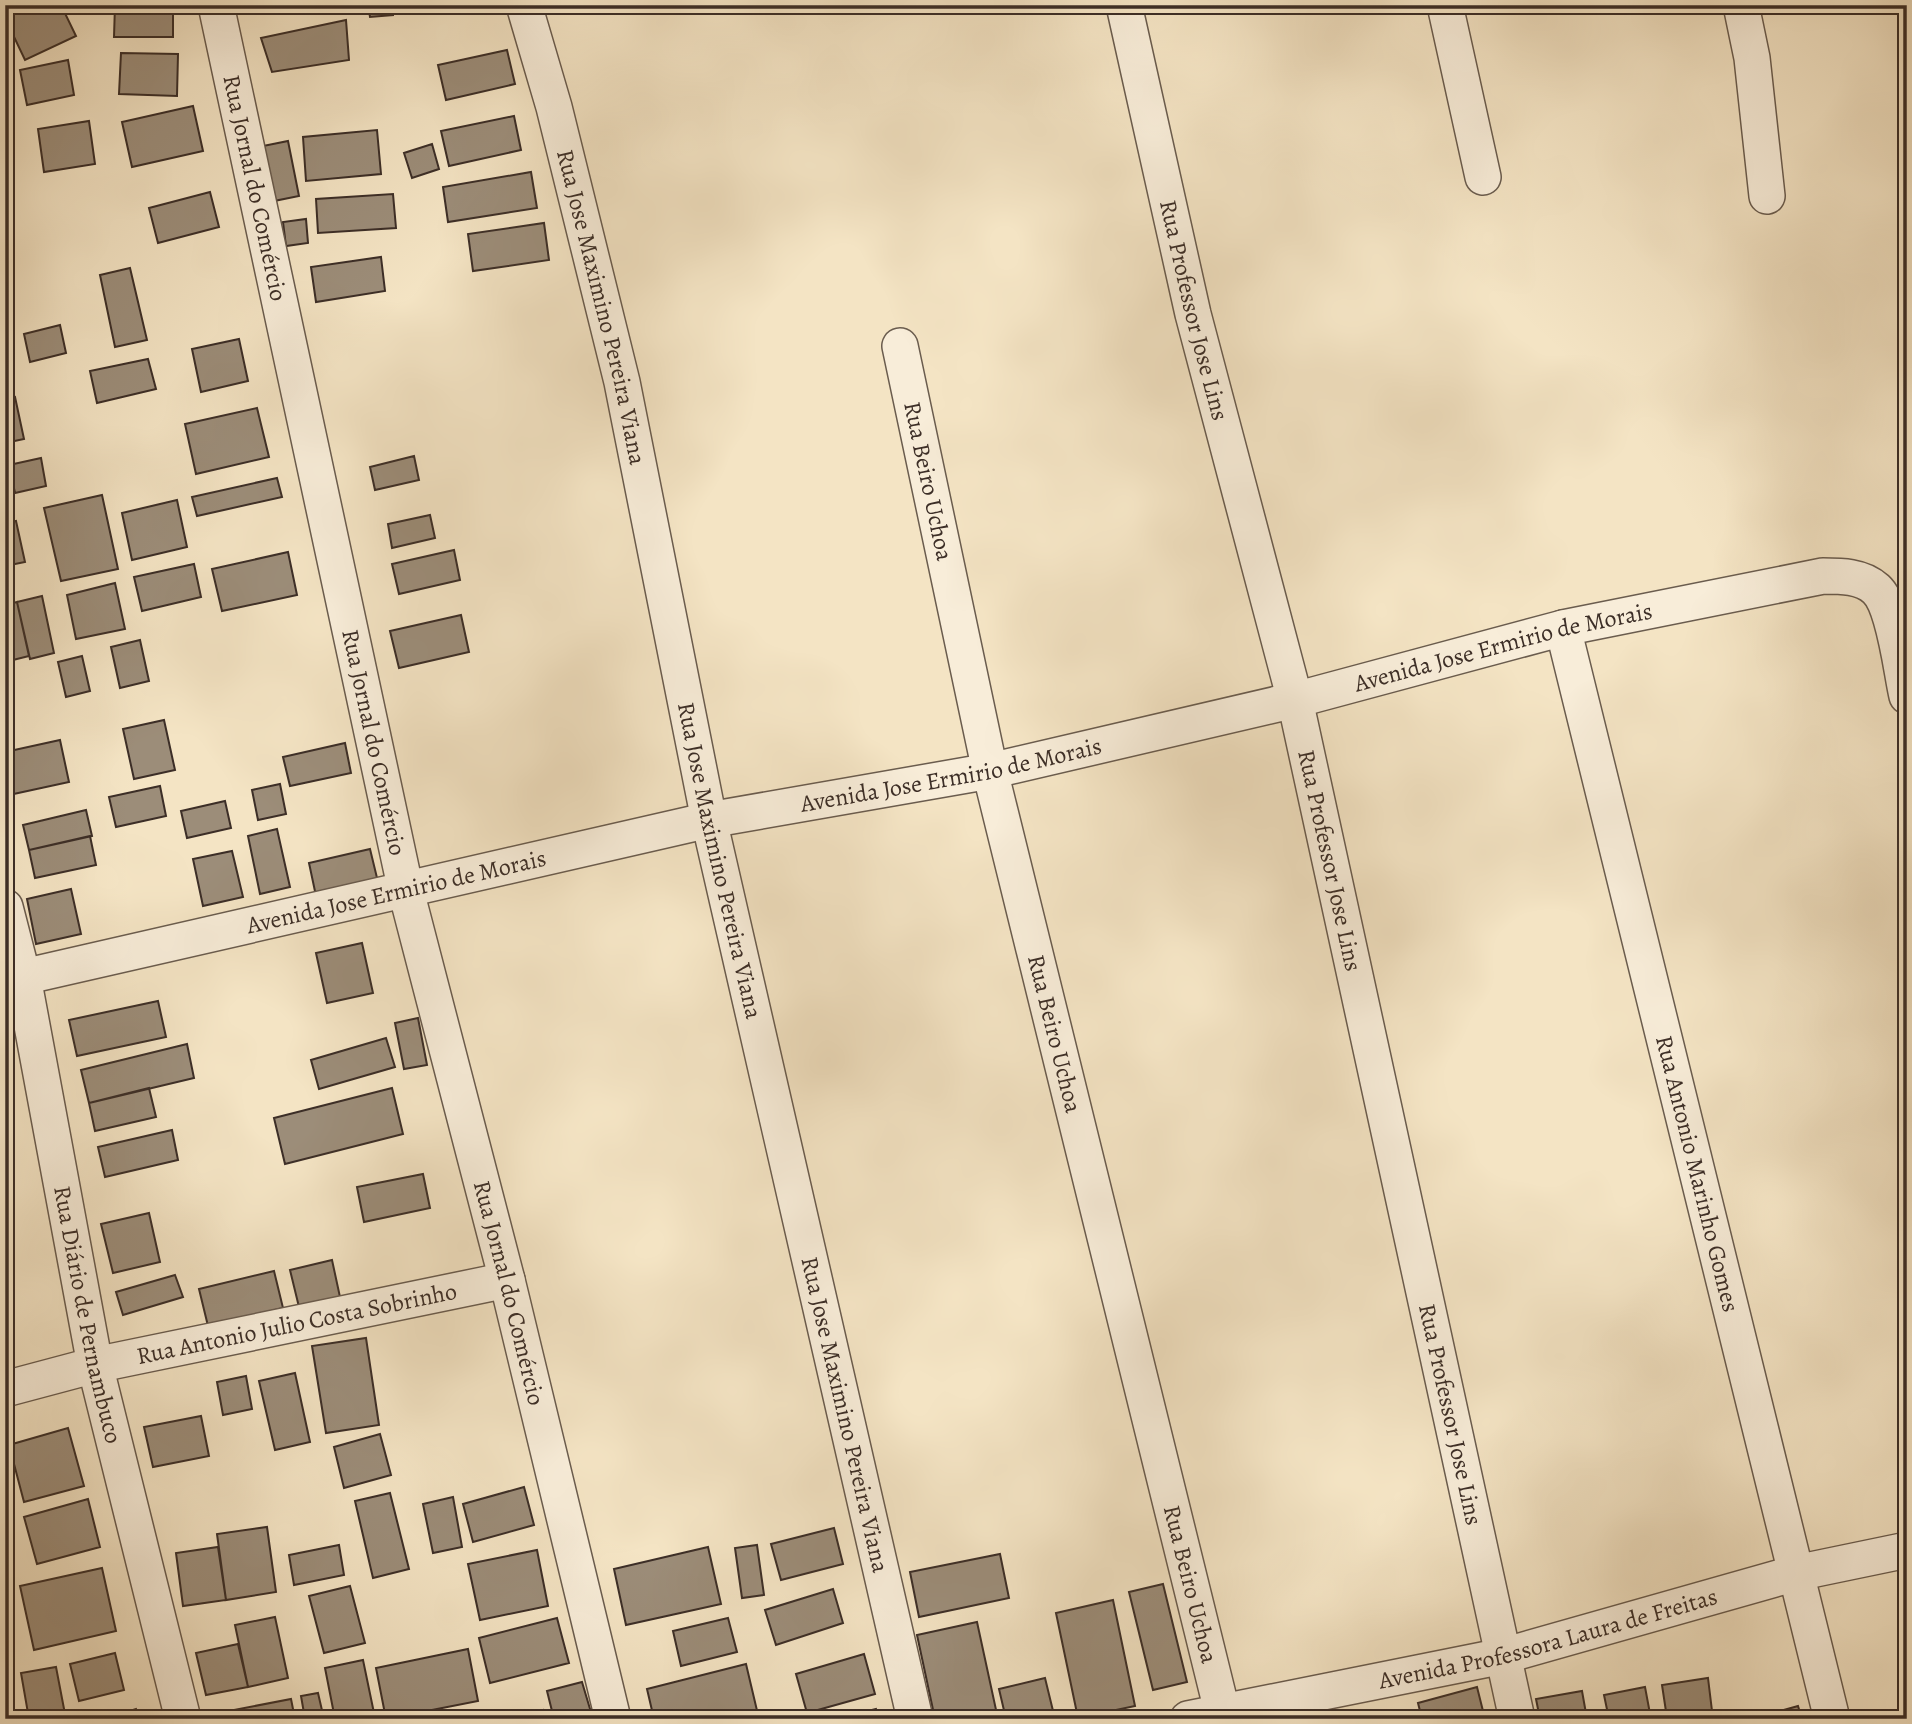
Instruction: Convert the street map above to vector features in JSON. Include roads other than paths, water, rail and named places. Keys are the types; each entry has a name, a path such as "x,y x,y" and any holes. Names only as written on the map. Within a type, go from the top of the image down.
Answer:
{"street":[{"name":"Rua Jornal do Comércio","path":"216,5 406,891 507,1280 613,1719"},
{"name":"Rua Jose Maximino Pereira Viana","path":"524,5 554,107 622,383 709,820 915,1719"},
{"name":"Rua Professor Jose Lins","path":"1124,5 1193,314 1295,700 1517,1719"},
{"path":"1445,5 1483,177"},
{"path":"1741,5 1752,58 1767,195"},
{"name":"Rua Beiro Uchoa","path":"900,346 990,771 1223,1715"},
{"name":"Avenida Jose Ermirio de Morais","path":"23,977 709,820 990,771 1295,700 1563,628 1823,576 1847,577 1877,590 1889,613 1907,696"},
{"name":"Rua Antonio Marinho Gomes","path":"1563,628 1832,1719"},
{"name":"Rua Diário de Pernambuco","path":"5,907 23,977 95,1365 183,1719"},
{"name":"Rua Antonio Julio Costa Sobrinho","path":"5,1389 95,1365 507,1280"},
{"name":"Avenida Professora Laura de Freitas","path":"1188,1719 1223,1715 1503,1656 1796,1573 1907,1550"}]}
